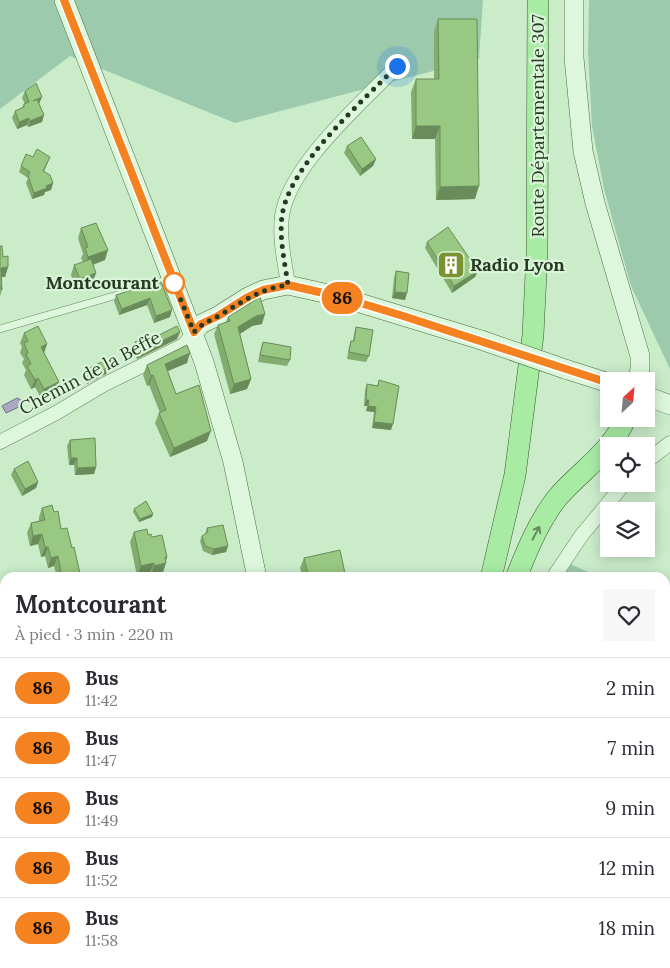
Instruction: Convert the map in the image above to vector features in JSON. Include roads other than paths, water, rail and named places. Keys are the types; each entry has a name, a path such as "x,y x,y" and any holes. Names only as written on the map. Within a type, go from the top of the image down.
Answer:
{"main road":[{"name":"Route Départementale 307","path":"492,572 515,475 533,335 537,253 538,0"},
{"path":"519,572 537,531 556,500 611,443 621,428"}],"street":[{"path":"64,0 194,332 222,419 256,572"},
{"path":"574,0 574,58 583,151 595,203 640,356 640,372"},
{"path":"288,285 282,244 282,216 289,194 304,166 329,136 397,66"},
{"path":"194,332 201,324 218,316 248,297 263,290 288,285 337,296 481,340 600,380"},
{"name":"Chemin de la Beffe","path":"0,442 56,413 103,385 184,345 194,332"},
{"path":"655,399 670,405"},
{"path":"655,455 670,443"},
{"path":"557,572 586,530 617,492"}],"lane":[{"path":"0,329 172,278"}],"water":[{"path":"17,398 21,400 21,406 6,413 2,406"}],"place":[{"name":"Radio Lyon","path":"451,265"},
{"name":"Montcourant","path":"174,283"}]}
